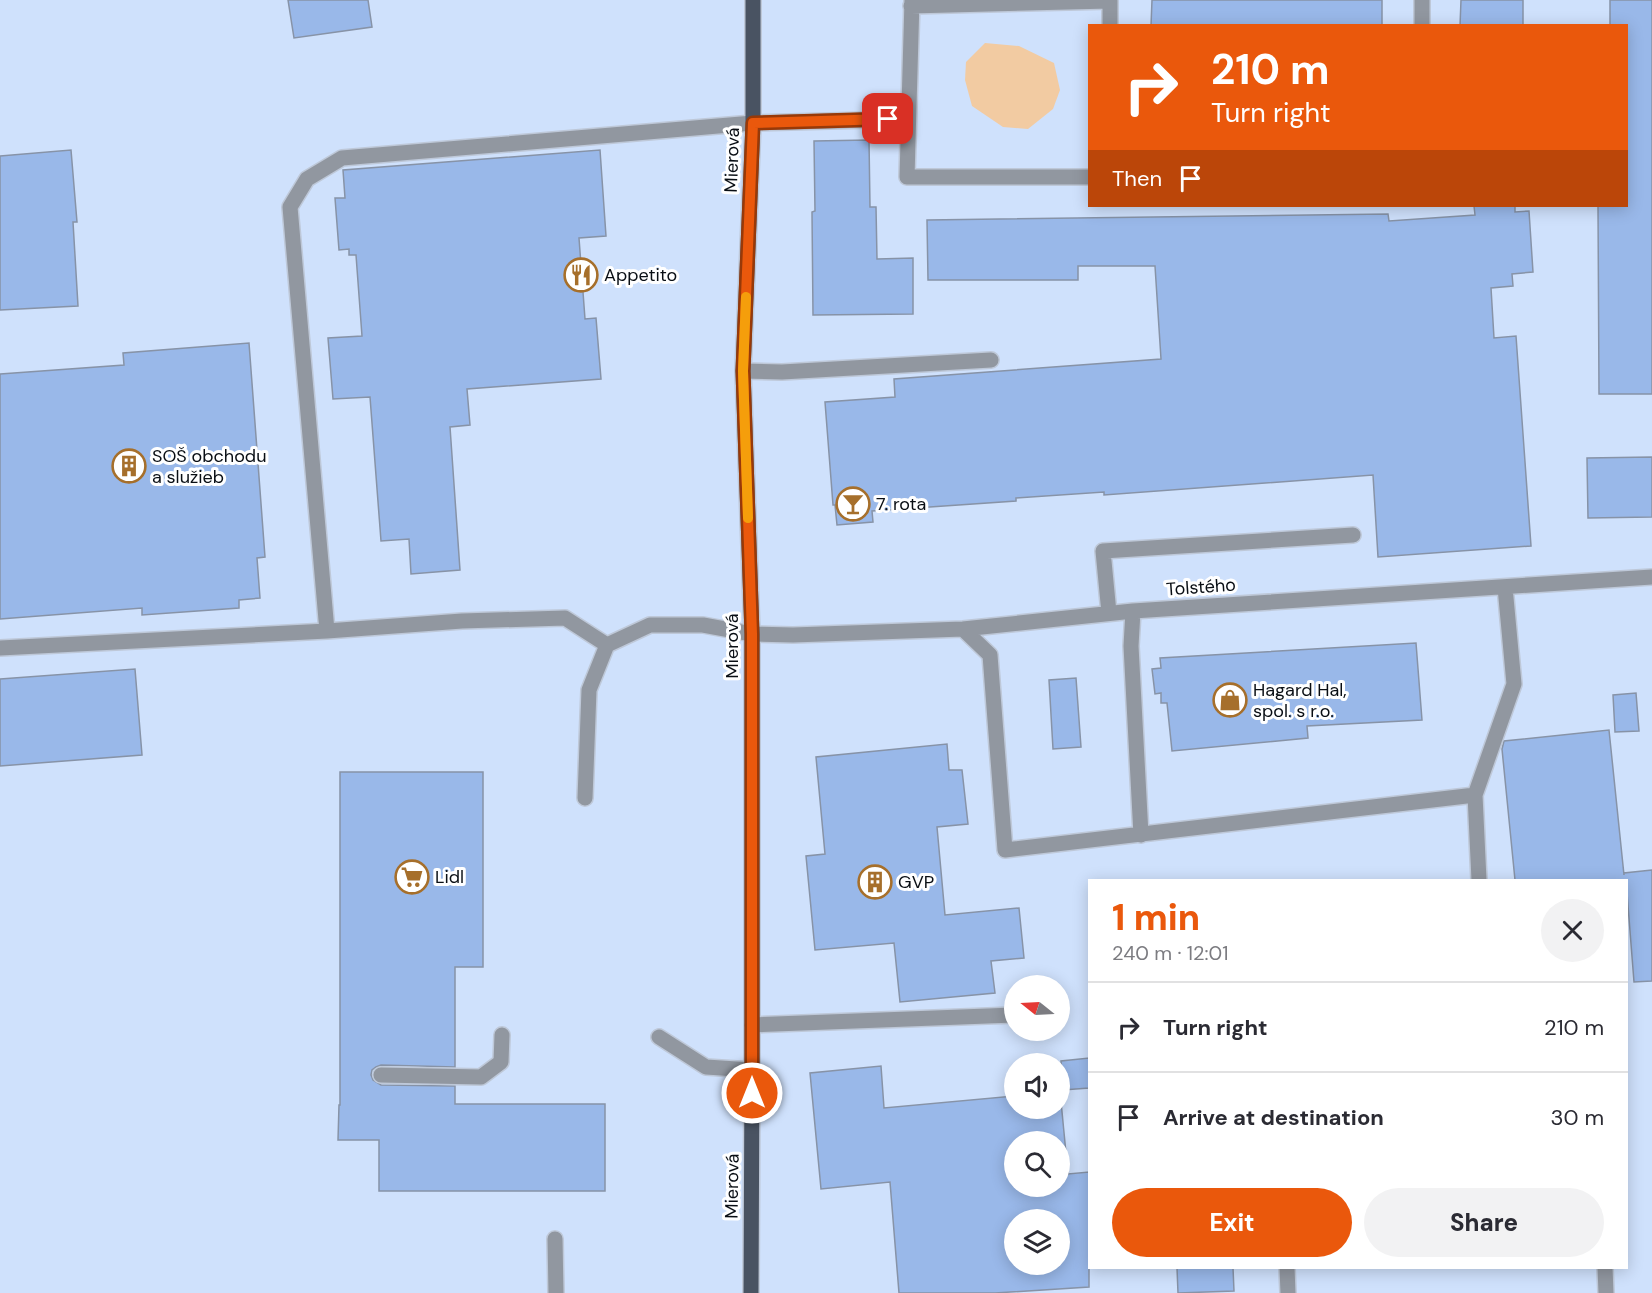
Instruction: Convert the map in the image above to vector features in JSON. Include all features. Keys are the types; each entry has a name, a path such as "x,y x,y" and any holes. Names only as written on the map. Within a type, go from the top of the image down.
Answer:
{"main road":[{"name":"Mierová","path":"750,1293 752,634 743,371 753,123 753,0"}],"street":[{"path":"1422,0 1422,24"},
{"path":"1088,177 908,177 912,3 1110,1 1110,24"},
{"path":"327,631 290,207 307,179 342,158 753,123 909,119"},
{"path":"743,371 782,372 991,360"},
{"path":"1109,613 1103,551 1353,535"},
{"name":"Tolstého","path":"607,645 650,625 703,625 752,634 794,635 963,629 1134,611 1652,577"},
{"path":"1479,879 1474,795 1514,684 1505,587"},
{"path":"1134,611 1131,646 1141,835"},
{"path":"0,648 327,631 462,621 565,618 607,645 589,690 585,798"},
{"path":"963,629 990,655 1005,850 1474,795"},
{"path":"752,1025 1004,1015"},
{"path":"381,1076 481,1077 501,1062 502,1035"},
{"path":"659,1037 706,1066 752,1070"},
{"path":"555,1239 556,1293"},
{"path":"1287,1269 1288,1293"},
{"path":"1605,1269 1606,1293"}],"shaded area":[{"path":"0,0 1652,0 1652,1293 0,1293"},
{"path":"985,43 1019,46 1054,63 1060,90 1053,109 1028,129 1003,127 972,106 965,80 966,62"}],"building":[{"path":"288,0 368,0 372,27 294,38"},
{"path":"1152,0 1382,0 1382,24 1151,24"},
{"path":"1461,0 1523,0 1523,24 1460,24"},
{"path":"1610,0 1652,0 1652,394 1599,394 1598,207 1628,207 1628,24 1610,24"},
{"path":"869,140 870,207 876,207 877,259 913,258 913,314 813,315 814,141"},
{"path":"71,150 77,222 73,222 78,306 0,310 0,156"},
{"path":"600,150 606,236 579,238 585,319 596,318 601,379 467,389 470,425 450,427 460,570 411,574 409,539 381,541 370,397 333,399 328,338 362,336 356,255 349,255 349,249 339,250 335,198 345,198 343,170"},
{"path":"1474,207 1515,207 1515,212 1529,211 1533,272 1512,274 1513,286 1491,288 1494,338 1516,336 1531,546 1378,557 1373,475 1104,495 1104,492 1016,498 1016,501 872,511 873,522 837,525 835,505 833,505 825,402 895,397 894,379 1161,359 1155,266 1078,266 1078,280 928,280 927,220 1388,214 1389,221 1475,215"},
{"name":"SOŠ obchodu a služieb","path":"249,343 265,557 257,558 260,598 239,600 239,608 142,615 142,608 0,619 0,374 124,365 123,353"},
{"path":"1652,457 1652,517 1588,518 1587,458"},
{"path":"1416,643 1422,720 1307,726 1308,738 1172,751 1167,703 1161,703 1161,693 1155,694 1152,669 1161,668 1160,658"},
{"path":"135,669 142,755 0,766 0,679"},
{"path":"1076,678 1081,747 1053,749 1049,680"},
{"path":"1636,693 1639,731 1615,732 1613,695"},
{"path":"1609,730 1624,875 1624,873 1652,870 1652,981 1634,982 1628,879 1515,879 1502,749 1504,741"},
{"path":"947,744 949,770 962,770 968,824 937,827 945,915 1019,908 1024,958 991,961 995,993 900,1002 894,943 815,950 806,856 825,854 816,757"},
{"name":"Lidl","path":"340,772 483,772 483,967 455,967 455,1067 381,1065 372,1070 373,1080 381,1085 455,1086 455,1104 605,1104 605,1191 379,1191 379,1140 338,1140 340,1105"},
{"path":"1088,1058 1088,1088 1070,1089 1070,1060"},
{"path":"881,1066 884,1108 1004,1097 1004,1119 1063,1119 1064,1131 1004,1131 1004,1197 1070,1197 1070,1174 1088,1172 1089,1287 995,1293 899,1293 890,1182 821,1189 810,1073"},
{"path":"1177,1269 1233,1269 1234,1291 1178,1293"}],"slow traffic":[{"path":"746,297 743,371 748,518"}],"place":[{"name":"Appetito","path":"581,275"},
{"name":"SOŠ obchodu a služieb","path":"129,466"},
{"name":"7. rota","path":"853,504"},
{"name":"Hagard Hal, spol. s r.o.","path":"1230,700"},
{"name":"Lidl","path":"412,877"},
{"name":"GVP","path":"875,882"}],"route":[{"path":"752,1093 752,634 743,371 753,123 888,119"}]}
